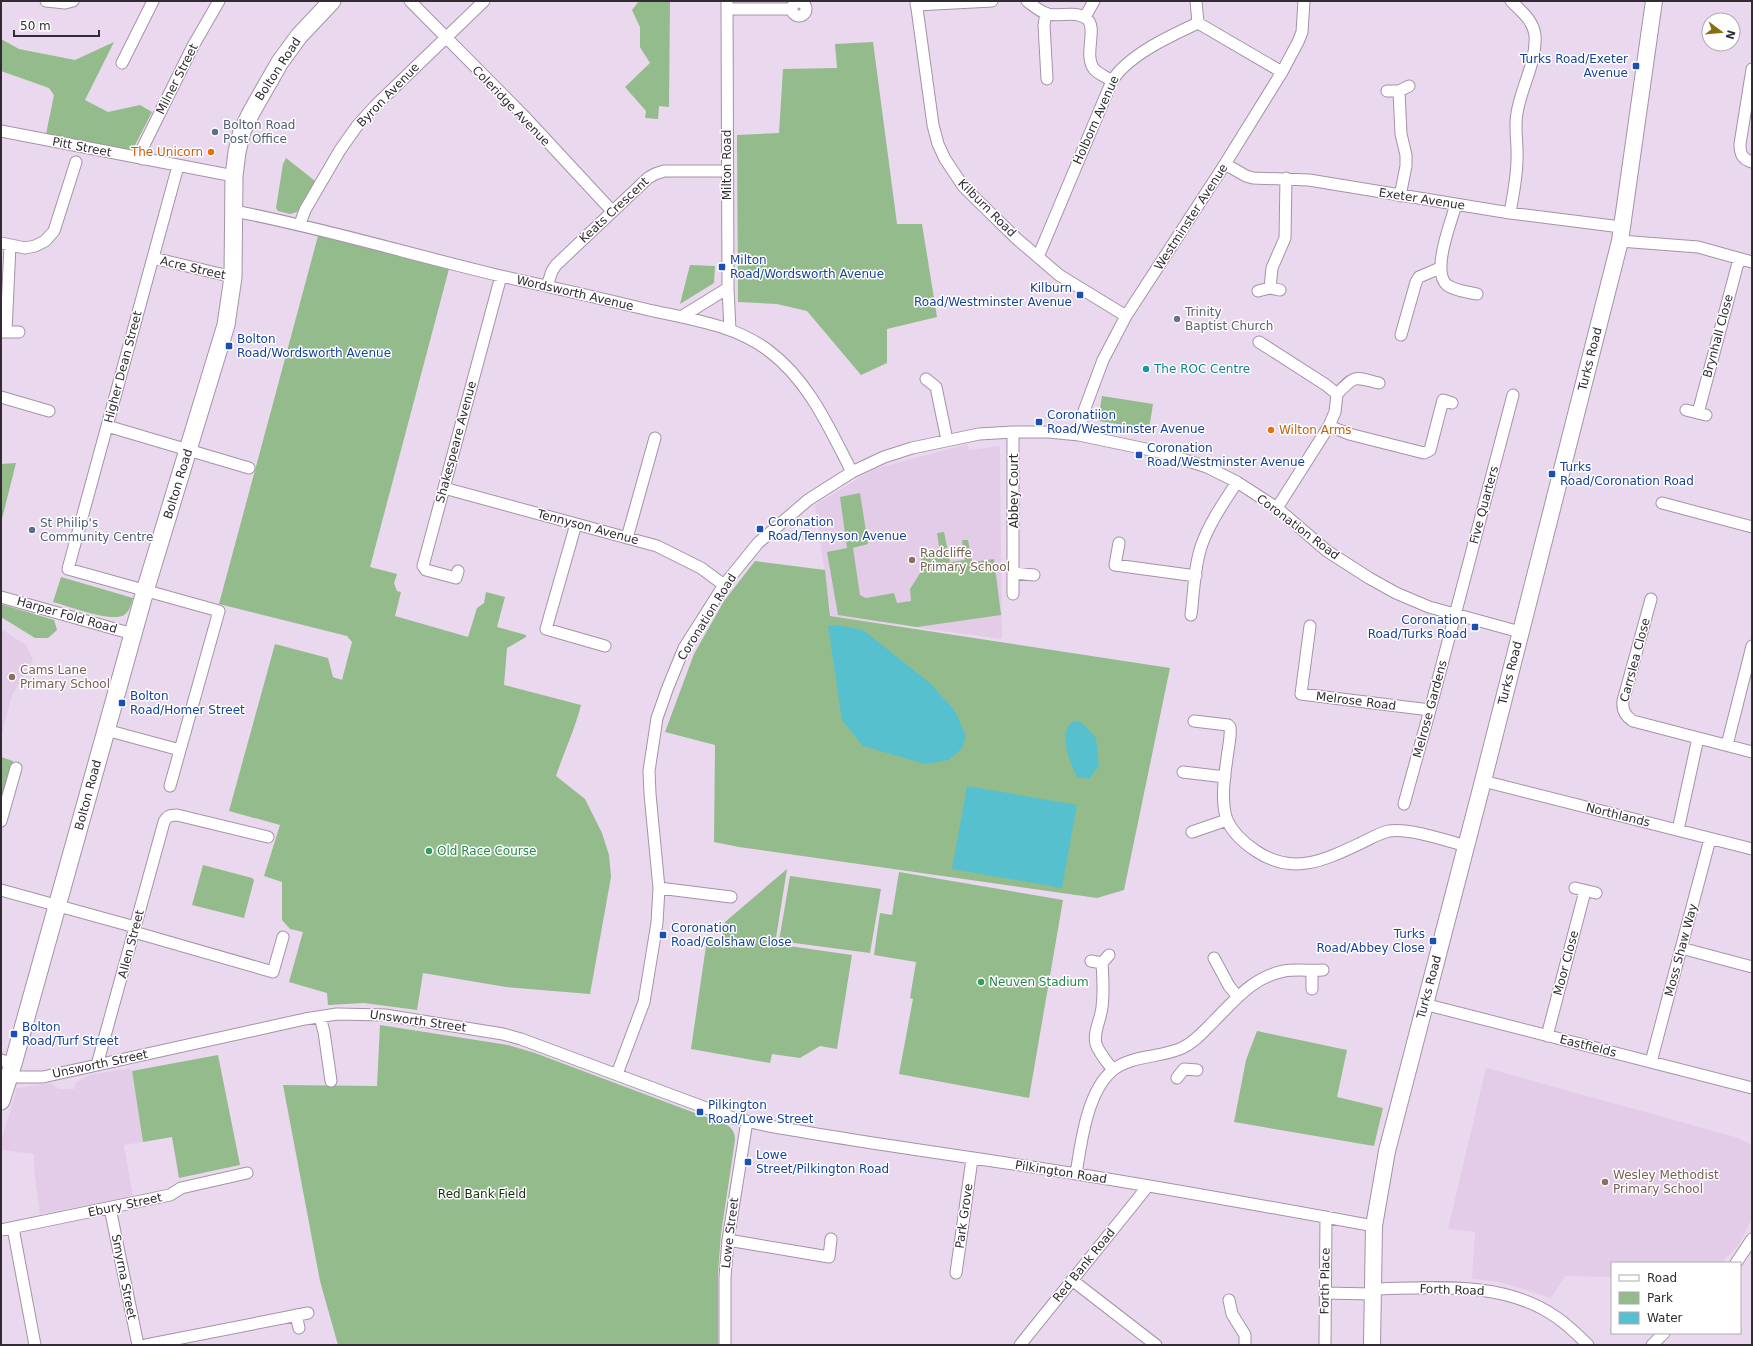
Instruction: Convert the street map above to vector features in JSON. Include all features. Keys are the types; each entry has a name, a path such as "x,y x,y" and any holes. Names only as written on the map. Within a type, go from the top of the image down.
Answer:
{"main road":[{"name":"Bolton Road","path":"1,1101 8,1067 57,906 145,591 223,336 233,277 234,176 237,152 242,131 280,62 298,36 332,1"}],"street":[{"path":"46,1 65,3 74,1"},
{"path":"123,55 153,1"},
{"name":"Milner Street","path":"142,160 143,147 193,46 219,1"},
{"name":"Coleridge Avenue","path":"410,1 522,114 612,211"},
{"name":"Byron Avenue","path":"300,224 305,210 340,150 357,126 375,106 484,1"},
{"path":"916,3 992,1"},
{"path":"1027,1 1046,13 1072,14 1085,18 1090,22 1091,64 1095,70 1112,81"},
{"path":"1085,18 1094,1"},
{"path":"1196,1 1198,23 1282,72"},
{"name":"Westminster Avenue","path":"1079,435 1084,411 1096,376 1126,316 1225,164 1282,72 1298,42 1302,32 1304,1"},
{"path":"1510,214 1518,159 1515,125 1517,111 1535,46 1531,23 1511,1"},
{"name":"Turks Road","path":"1372,1345 1374,1226 1387,1150 1483,781 1620,234 1654,1"},
{"name":"Kilburn Road","path":"916,3 933,125 938,144 945,159 963,186 1017,239 1059,275 1126,316"},
{"path":"726,5 792,9"},
{"name":"Milton Road","path":"726,5 728,288 730,330"},
{"path":"1046,13 1044,25 1047,79"},
{"name":"Holborn Avenue","path":"1038,256 1112,81 1118,71 1133,58 1198,23"},
{"path":"1752,68 1740,152 1743,157 1752,162"},
{"path":"1387,91 1399,91 1409,86"},
{"path":"1399,91 1401,134 1406,155 1406,166 1400,196"},
{"name":"Pitt Street","path":"1,131 142,160 234,176"},
{"path":"19,332 4,332 6,244 25,248 35,246 45,241 54,232 75,182 76,162"},
{"name":"Exeter Avenue","path":"1225,164 1246,176 1253,178 1309,180 1456,204 1698,247 1752,262"},
{"name":"Higher Dean Street","path":"145,591 68,568 178,166"},
{"name":"Keats Crescent","path":"547,286 552,271 556,265 648,178 664,171 727,171"},
{"path":"1258,292 1275,289 1272,268 1284,238 1286,178"},
{"path":"1456,204 1440,268 1441,274 1446,284 1457,289 1477,294"},
{"name":"Wordsworth Avenue","path":"234,211 300,224 501,276 681,317 730,330 768,350 795,375 806,388 819,408 852,472"},
{"name":"Acre Street","path":"152,258 233,277"},
{"name":"Brynhall Close","path":"1686,410 1702,414 1739,259"},
{"path":"1401,335 1416,282 1419,277 1440,268"},
{"name":"Shakespeare Avenue","path":"458,571 456,578 426,570 423,566 501,276"},
{"path":"681,317 728,288"},
{"path":"1259,342 1326,385 1337,394"},
{"path":"1277,508 1328,426 1335,412 1337,394 1353,378 1379,383"},
{"path":"926,379 936,387 946,440"},
{"name":"Five Quarters","path":"1455,615 1513,395"},
{"path":"1,397 19,408 49,411"},
{"path":"1328,426 1349,434 1424,453 1430,450 1443,400 1452,403"},
{"path":"107,426 248,468"},
{"name":"Abbey Court","path":"1013,432 1013,594"},
{"name":"Coronation Road","path":"617,1074 644,1002 657,923 659,888 657,856 649,792 651,752 657,718 684,648 724,585 758,543 808,500 852,472 884,457 912,448 979,434 1049,432 1079,435 1160,452 1207,467 1237,482 1277,508 1327,551 1369,578 1412,600 1455,615 1520,632"},
{"path":"628,538 655,438"},
{"path":"1192,615 1196,576 1202,544 1216,514 1237,482"},
{"name":"Tennyson Avenue","path":"444,488 657,546 701,568 724,585"},
{"path":"1662,503 1752,527"},
{"path":"576,524 546,629 605,646"},
{"path":"1119,543 1115,565 1196,576"},
{"path":"1014,574 1034,574"},
{"path":"145,591 218,612 170,786"},
{"name":"Harper Fold Road","path":"1,597 133,634"},
{"name":"Carrslea Close","path":"1650,599 1623,708 1628,718 1633,721 1698,738"},
{"name":"Melrose Gardens","path":"1404,804 1455,615"},
{"name":"Melrose Road","path":"1310,626 1301,694 1430,710"},
{"path":"1727,745 1752,649"},
{"path":"1194,721 1228,725 1230,727 1224,799 1227,820 1238,837 1251,848 1272,860 1284,864 1307,864 1321,861 1388,831 1409,832 1466,846"},
{"path":"106,730 180,750"},
{"path":"1678,830 1698,738 1752,752"},
{"path":"1,821 16,768"},
{"path":"1183,772 1225,777"},
{"name":"Northlands","path":"1483,781 1752,849"},
{"name":"Allen Street","path":"97,1065 166,817 177,815 263,832"},
{"path":"1192,832 1227,820"},
{"name":"Moss Shaw Way","path":"1651,1062 1710,839"},
{"path":"659,888 731,897"},
{"path":"1,890 273,972 283,937"},
{"name":"Moor Close","path":"1547,1036 1585,891"},
{"path":"1681,948 1752,967"},
{"path":"1214,958 1219,978 1238,997"},
{"path":"1091,961 1105,959 1102,1009 1096,1035 1096,1043 1098,1050 1113,1070"},
{"path":"1312,970 1312,989"},
{"path":"1076,1174 1084,1127 1090,1108 1098,1089 1113,1070 1133,1061 1178,1050 1189,1044 1249,987 1261,979 1272,974 1285,971 1323,970"},
{"name":"Eastfields","path":"1424,1004 1752,1088"},
{"name":"Unsworth Street","path":"8,1067 19,1077 43,1077 320,1017 349,1014 385,1015 504,1034 617,1074 733,1118 747,1121"},
{"path":"320,1017 324,1032 331,1080"},
{"path":"1178,1050 1180,1073 1197,1070"},
{"name":"Pilkington Road","path":"747,1121 805,1132 1148,1186 1374,1226"},
{"name":"Lowe Street","path":"726,1345 725,1277 728,1240 747,1121"},
{"name":"Park Grove","path":"956,1273 972,1159"},
{"name":"Ebury Street","path":"1,1230 170,1195 181,1188 247,1173"},
{"name":"Red Bank Road","path":"1020,1345 1148,1186"},
{"name":"Smyrna Street","path":"110,1208 138,1345"},
{"name":"Forth Place","path":"1325,1345 1326,1217"},
{"path":"13,1228 35,1345"},
{"path":"728,1240 829,1257 831,1239"},
{"path":"1737,1262 1752,1239"},
{"path":"1072,1280 1156,1345"},
{"name":"Forth Road","path":"1325,1293 1465,1289 1507,1295 1542,1308 1556,1316 1588,1345"},
{"path":"1229,1300 1232,1314 1245,1335 1245,1345"},
{"path":"146,1345 308,1313"},
{"path":"296,1315 299,1328"},
{"path":"1652,1345 1663,1334"}],"shaded area":[{"name":"Radcliffe Primary School","path":"968,444 969,450 1000,446 1002,639 831,616 815,505 874,469"},
{"name":"Cams Lane Primary School","path":"1,629 26,645 33,660 12,695 1,738"},
{"path":"131,1068 143,1142 124,1145 133,1197 40,1214 34,1169 34,1154 1,1150 2,1138 17,1088 49,1083 59,1089 74,1089 76,1082 90,1075"},
{"name":"Wesley Methodist Primary School","path":"1486,1068 1735,1137 1752,1145 1752,1219 1738,1246 1722,1262 1611,1262 1611,1277 1565,1276 1551,1298 1500,1282 1472,1279 1475,1232 1448,1229"}],"green space":[{"path":"639,1 670,1 669,107 659,106 658,119 645,118 646,111 625,87 650,63 640,47 640,27 632,10"},
{"path":"1,39 19,49 75,60 114,42 85,100 108,112 140,105 152,112 131,153 46,134 54,95 49,88 1,71"},
{"path":"873,42 897,224 922,224 937,317 887,329 887,363 861,375 807,311 777,304 738,302 737,135 779,133 783,69 837,68 835,44"},
{"path":"286,158 315,181 297,212 290,214 278,211 276,208 283,164"},
{"path":"318,236 449,269 370,567 397,574 394,583 397,591 401,592 395,616 468,637 477,608 484,603 486,592 505,597 497,627 526,635 526,637 507,648 504,685 581,705 576,723 556,776 585,799 602,833 609,855 611,877 590,994 506,987 423,973 417,1010 364,1003 328,1005 327,993 289,982 303,932 290,929 282,920 282,882 264,876 280,825 229,811 275,644 328,658 333,677 342,680 352,642 347,636 219,604"},
{"path":"690,265 715,266 714,283 680,304"},
{"path":"1102,396 1153,404 1149,429 1098,421"},
{"path":"16,463 1,523 1,464"},
{"path":"860,493 868,544 853,548 860,595 866,598 894,593 897,603 911,601 910,589 922,570 920,551 929,549 930,555 940,553 937,533 944,532 950,562 965,560 962,540 968,540 972,562 994,559 1001,615 917,627 838,615 827,552 847,548 840,497"},
{"path":"755,561 825,570 830,616 1170,668 1124,890 1097,898 739,847 714,842 715,745 665,732 694,654 724,601"},
{"path":"61,577 133,598 128,612 118,617 110,617 90,613 53,602"},
{"path":"1,604 54,620 57,630 48,638 35,638 1,617"},
{"path":"1,757 13,761 1,807"},
{"path":"203,865 252,878 254,880 244,918 192,905"},
{"path":"787,869 775,944 852,955 837,1049 820,1046 800,1058 772,1054 770,1063 691,1049 707,939 721,942 725,922"},
{"name":"Neuven Stadium","path":"899,872 1063,900 1029,1098 899,1074 913,999 910,998 916,962 874,955 880,913 892,915"},
{"path":"790,876 881,889 870,953 779,941"},
{"name":"Red Bank Field","path":"380,1025 508,1045 535,1053 727,1125 731,1128 734,1133 735,1140 721,1234 718,1274 718,1345 338,1345 320,1281 283,1085 377,1086"},
{"path":"1257,1031 1347,1050 1337,1097 1383,1108 1374,1146 1234,1122 1246,1060"},
{"path":"218,1055 240,1165 179,1178 172,1137 143,1142 132,1071"}],"water":[{"path":"836,625 863,630 931,684 955,711 966,736 962,748 949,760 925,764 863,746 842,720 828,626"},
{"path":"1076,721 1082,723 1096,738 1099,766 1089,779 1077,777 1071,764 1067,749 1066,734 1072,722"},
{"path":"967,786 1077,805 1062,888 952,869"}],"place":[{"name":"Turks Road/Exeter Avenue","path":"1636,66"},
{"name":"Bolton Road Post Office","path":"215,132"},
{"name":"The Unicorn","path":"211,152"},
{"name":"Milton Road/Wordsworth Avenue","path":"722,267"},
{"name":"Kilburn Road/Westminster Avenue","path":"1080,295"},
{"name":"Trinity Baptist Church","path":"1177,319"},
{"name":"Bolton Road/Wordsworth Avenue","path":"229,346"},
{"name":"The ROC Centre","path":"1146,369"},
{"name":"Coronatiion Road/Westminster Avenue","path":"1039,422"},
{"name":"Wilton Arms","path":"1271,430"},
{"name":"Coronation Road/Westminster Avenue","path":"1139,455"},
{"name":"Turks Road/Coronation Road","path":"1552,474"},
{"name":"Coronation Road/Tennyson Avenue","path":"760,529"},
{"name":"St Philip's Community Centre","path":"32,530"},
{"name":"Radcliffe Primary School","path":"912,560"},
{"name":"Coronation Road/Turks Road","path":"1475,627"},
{"name":"Cams Lane Primary School","path":"12,677"},
{"name":"Bolton Road/Homer Street","path":"122,703"},
{"name":"Old Race Course","path":"429,851"},
{"name":"Coronation Road/Colshaw Close","path":"663,935"},
{"name":"Turks Road/Abbey Close","path":"1433,941"},
{"name":"Neuven Stadium","path":"981,982"},
{"name":"Bolton Road/Turf Street","path":"14,1034"},
{"name":"Pilkington Road/Lowe Street","path":"700,1112"},
{"name":"Lowe Street/Pilkington Road","path":"748,1162"},
{"name":"Wesley Methodist Primary School","path":"1605,1182"}]}
